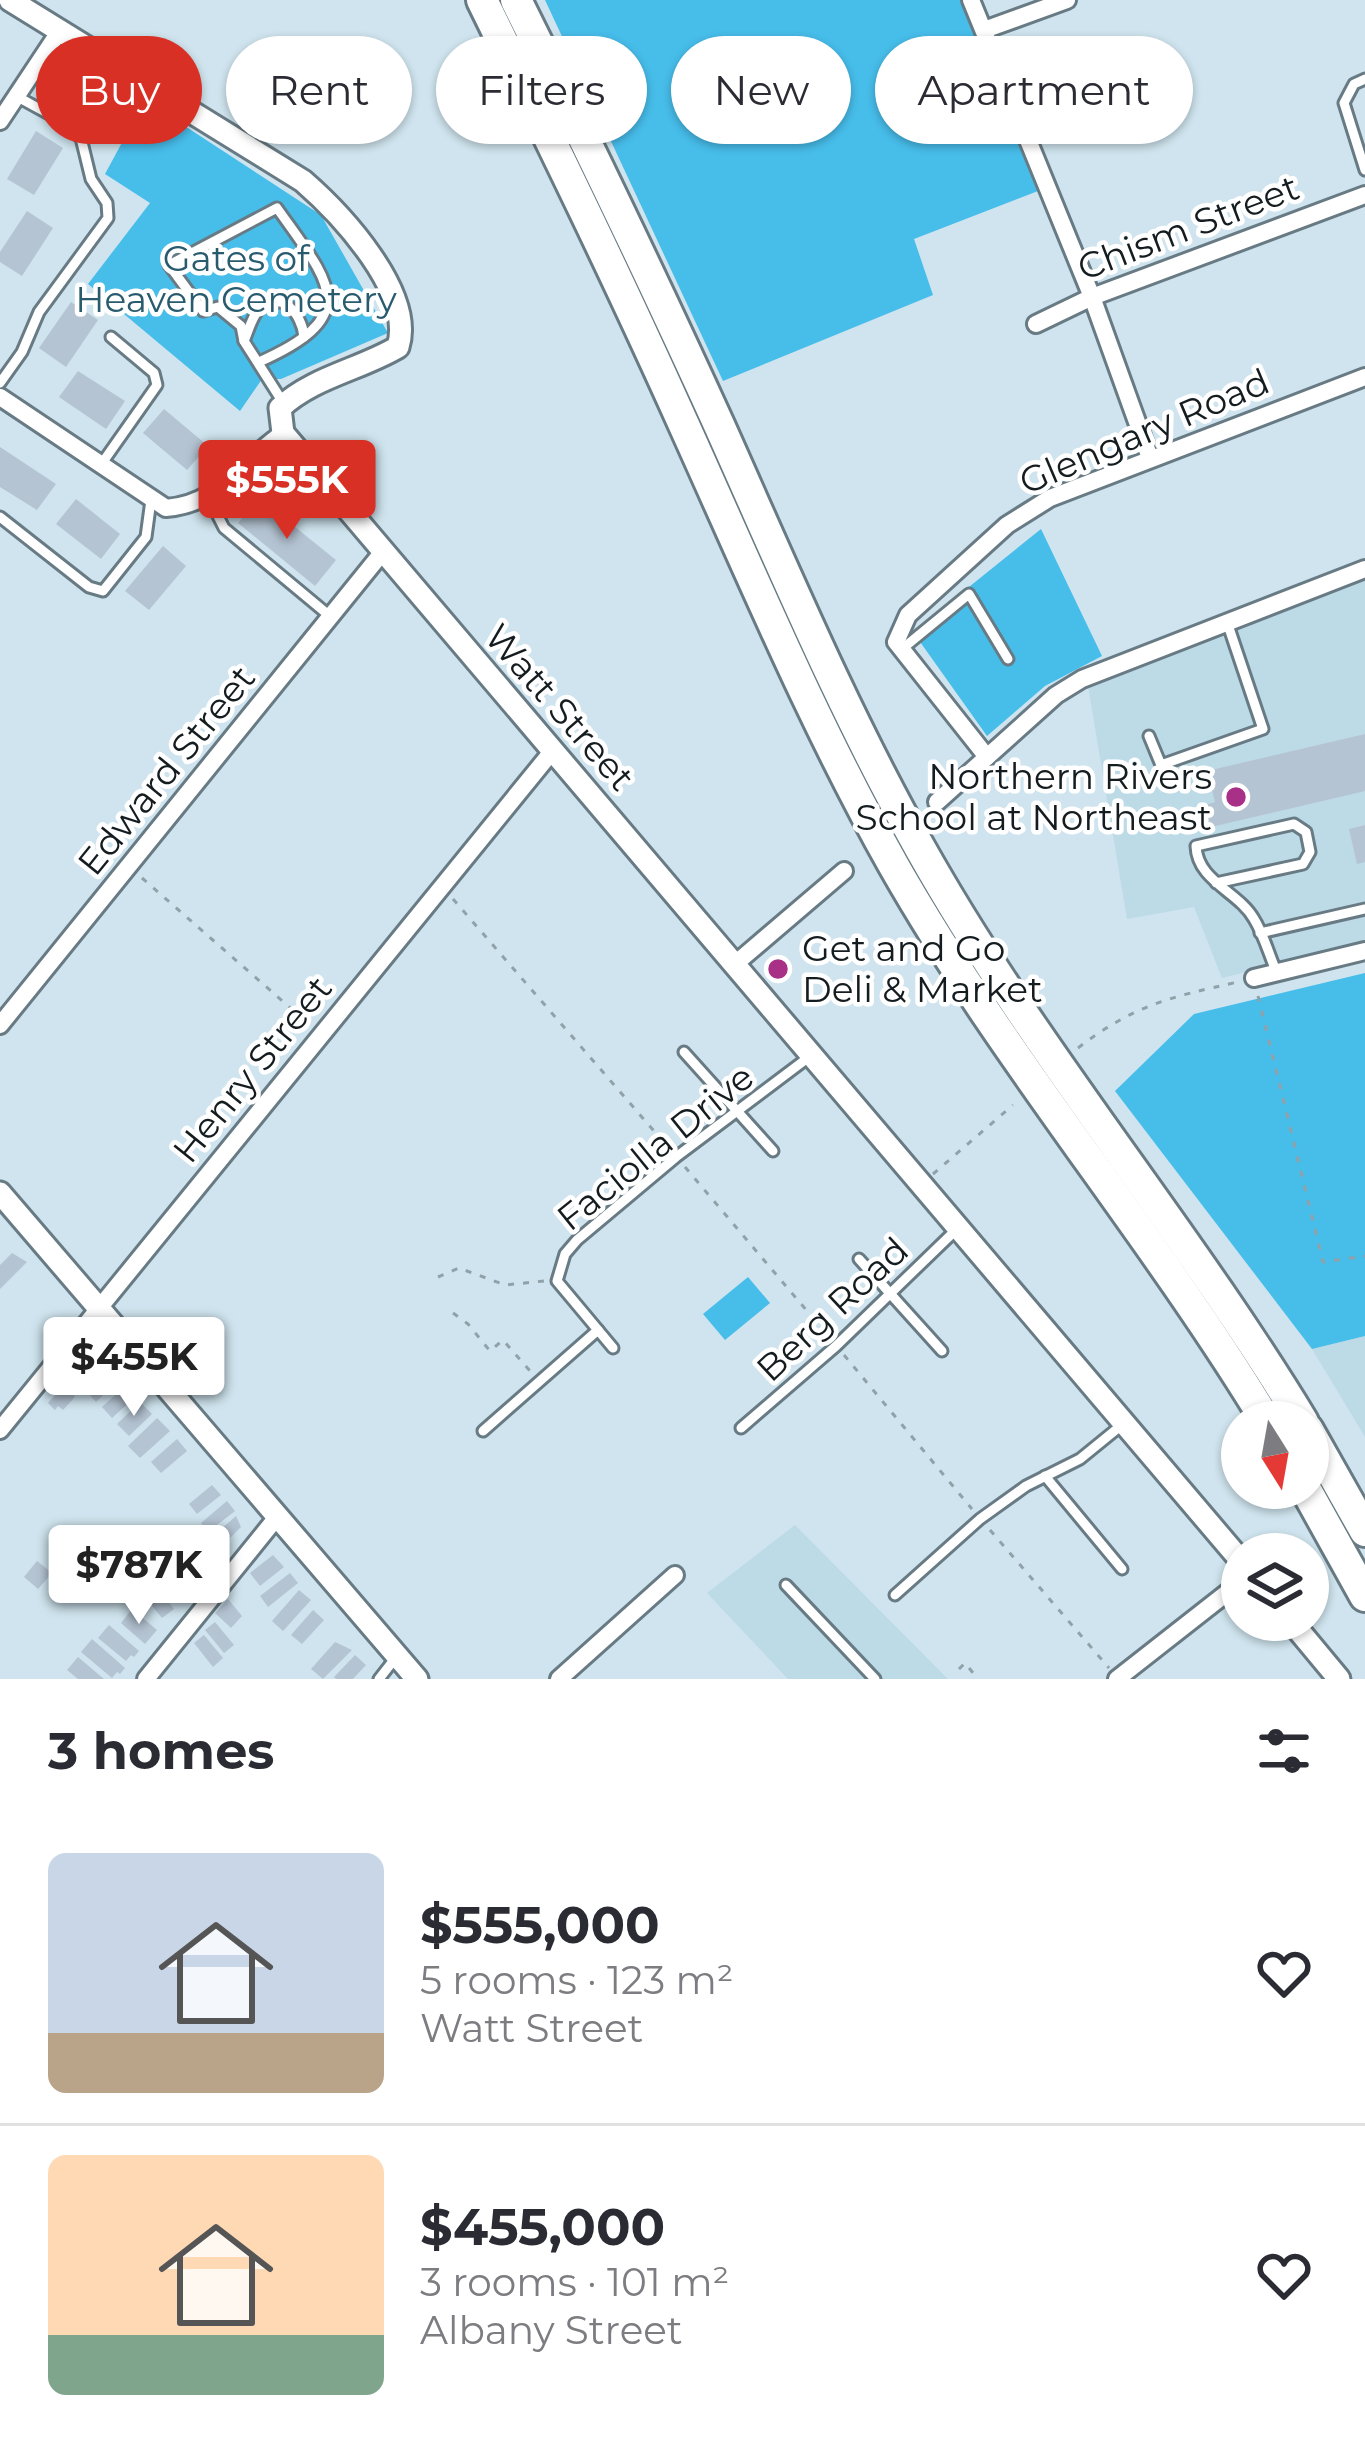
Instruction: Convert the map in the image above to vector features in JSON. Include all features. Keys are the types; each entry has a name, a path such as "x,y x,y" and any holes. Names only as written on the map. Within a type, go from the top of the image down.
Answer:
{"highway":[{"path":"482,0 632,310 797,676 869,822 980,1008 1253,1401"},
{"path":"516,0 661,296 841,696 897,807 1006,991 1225,1299 1290,1401"},
{"path":"1329,1467 1365,1532"},
{"path":"1317,1509 1365,1596"}],"street":[{"path":"0,397 151,500 166,508 186,506 209,497 252,454 283,433 280,408 299,390 398,347 403,332 379,270 340,213 303,182 10,0"},
{"path":"971,0 1091,297 1150,458"},
{"path":"983,30 1067,0"},
{"path":"0,121 61,29"},
{"name":"Chism Street","path":"1036,325 1091,297 1365,195"},
{"name":"Glengary Road","path":"902,649 896,642 908,615 1007,525 1050,498 1365,377"},
{"name":"Watt Street","path":"283,433 381,554 554,748 1221,1538"},
{"name":"Edward Street","path":"0,1025 381,554"},
{"path":"937,802 1056,695 1082,679 1365,569"},
{"path":"902,649 987,757"},
{"name":"Henry Street","path":"0,1430 554,748"},
{"path":"736,964 844,871"},
{"path":"1254,978 1365,952"},
{"path":"0,1193 417,1679"},
{"path":"146,1679 277,1517"},
{"path":"559,1679 675,1575"},
{"path":"1118,1679 1221,1598"},
{"path":"1307,1641 1339,1679"}],"lane":[{"path":"1365,79 1354,84 1344,103 1365,170"},
{"path":"0,383 22,352 39,312 109,211 92,179 81,138 60,120 16,97"},
{"path":"259,362 296,345 322,320 328,293 326,278 277,208 169,265 202,311 218,307 241,326 244,341 284,404"},
{"path":"244,341 260,309 273,302 287,303 297,311 304,337"},
{"path":"100,466 157,385 154,373 111,337"},
{"path":"209,497 224,529 331,616"},
{"path":"0,517 89,587 103,591 146,537 151,500"},
{"path":"902,649 969,594 1008,659"},
{"path":"1149,736 1161,765 1263,729 1227,622"},
{"path":"1216,883 1303,864 1310,852 1306,832 1294,824 1196,845 1196,857 1216,883 1252,914 1276,973"},
{"path":"1260,933 1365,909"},
{"path":"685,1052 773,1151"},
{"name":"Faciolla Drive","path":"614,1348 557,1281 565,1254 676,1156 813,1053"},
{"name":"Berg Road","path":"741,1429 836,1346 959,1227"},
{"path":"859,1259 942,1351"},
{"path":"483,1431 598,1330"},
{"path":"895,1594 980,1519 1080,1459 1123,1424"},
{"path":"1046,1476 1123,1569"},
{"path":"786,1585 875,1679"},
{"path":"379,1679 397,1656"}],"path":[{"path":"130,868 321,1035"},
{"path":"442,886 1118,1679"},
{"path":"1077,1050 1108,1025 1158,999 1254,978 1323,1262 1365,1256"},
{"path":"923,1183 1013,1105"},
{"path":"438,1277 459,1268 505,1285 557,1281"},
{"path":"453,1313 490,1352 503,1340 539,1381"},
{"path":"959,1669 965,1663 978,1679"}],"shaded area":[{"name":"Northern Rivers School at Northeast","path":"1365,579 1365,942 1222,978 1194,907 1127,919 1088,686"},
{"path":"1365,1336 1365,1437 1312,1349"},
{"path":"795,1525 948,1679 788,1679 707,1593"}],"green space":[{"path":"545,0 960,0 975,36 875,36 875,144 1019,144 1038,191 914,239 933,295 723,381 612,144 647,144 647,36 562,36"},
{"name":"Gates of Heaven Cemetery","path":"202,137 321,215 388,333 281,379 262,379 240,411 88,284 150,203 105,174 121,144 202,144"},
{"path":"1041,529 1102,656 1045,686 987,736 913,632"},
{"path":"1365,973 1365,1336 1312,1349 1115,1091 1194,1014"},
{"path":"748,1277 770,1303 725,1340 703,1314"}],"building":[{"path":"36,131 36,144 63,148 34,195 7,179"},
{"path":"27,211 53,228 22,276 0,262 0,252"},
{"path":"71,302 98,320 66,367 39,348"},
{"path":"78,371 125,401 106,429 59,397"},
{"path":"164,409 208,446 187,470 143,433"},
{"path":"0,447 56,484 37,510 0,487"},
{"path":"259,498 336,560 315,586 238,523"},
{"path":"76,499 120,534 101,559 56,524"},
{"path":"163,546 186,566 149,610 125,591"},
{"path":"1365,734 1365,791 1211,827 1205,805 1215,802 1207,771"},
{"path":"1365,825 1365,862 1357,864 1349,829"},
{"path":"12,1253 27,1262 0,1289 0,1265"},
{"path":"95,1348 106,1359 77,1386 63,1410 58,1406 55,1410 48,1403 70,1378 67,1375"},
{"path":"109,1369 119,1380 96,1402 86,1391"},
{"path":"125,1386 135,1397 112,1418 102,1407"},
{"path":"140,1402 152,1414 129,1436 117,1424"},
{"path":"157,1418 170,1431 140,1458 128,1446"},
{"path":"177,1439 187,1451 161,1473 151,1462"},
{"path":"212,1485 221,1495 197,1514 189,1504"},
{"path":"227,1501 235,1511 208,1532 201,1523"},
{"path":"236,1516 241,1527 213,1555 204,1544"},
{"path":"179,1555 198,1579 188,1587 169,1563"},
{"path":"273,1555 284,1567 260,1586 250,1573"},
{"path":"37,1561 52,1573 38,1589 24,1577"},
{"path":"163,1562 189,1594 184,1598 181,1595 172,1602 149,1573"},
{"path":"290,1573 298,1583 268,1607 260,1596"},
{"path":"147,1575 174,1609 162,1618 135,1585"},
{"path":"299,1590 311,1600 283,1631 272,1621"},
{"path":"228,1599 242,1616 231,1628 215,1613"},
{"path":"132,1609 157,1630 145,1644 121,1623"},
{"path":"313,1610 324,1620 302,1644 291,1635"},
{"path":"215,1622 234,1645 224,1653 205,1630"},
{"path":"109,1625 139,1651 134,1657 126,1661 98,1638"},
{"path":"204,1635 223,1658 213,1667 194,1643"},
{"path":"92,1639 125,1668 120,1674 112,1678 81,1652"},
{"path":"335,1642 352,1650 323,1679 311,1669"},
{"path":"355,1655 366,1665 353,1679 336,1679 334,1677"},
{"path":"78,1657 104,1679 78,1679 67,1670"}],"place":[{"name":"Northern Rivers School at Northeast","path":"1236,797"},
{"name":"Get and Go Deli & Market","path":"778,969"}]}
